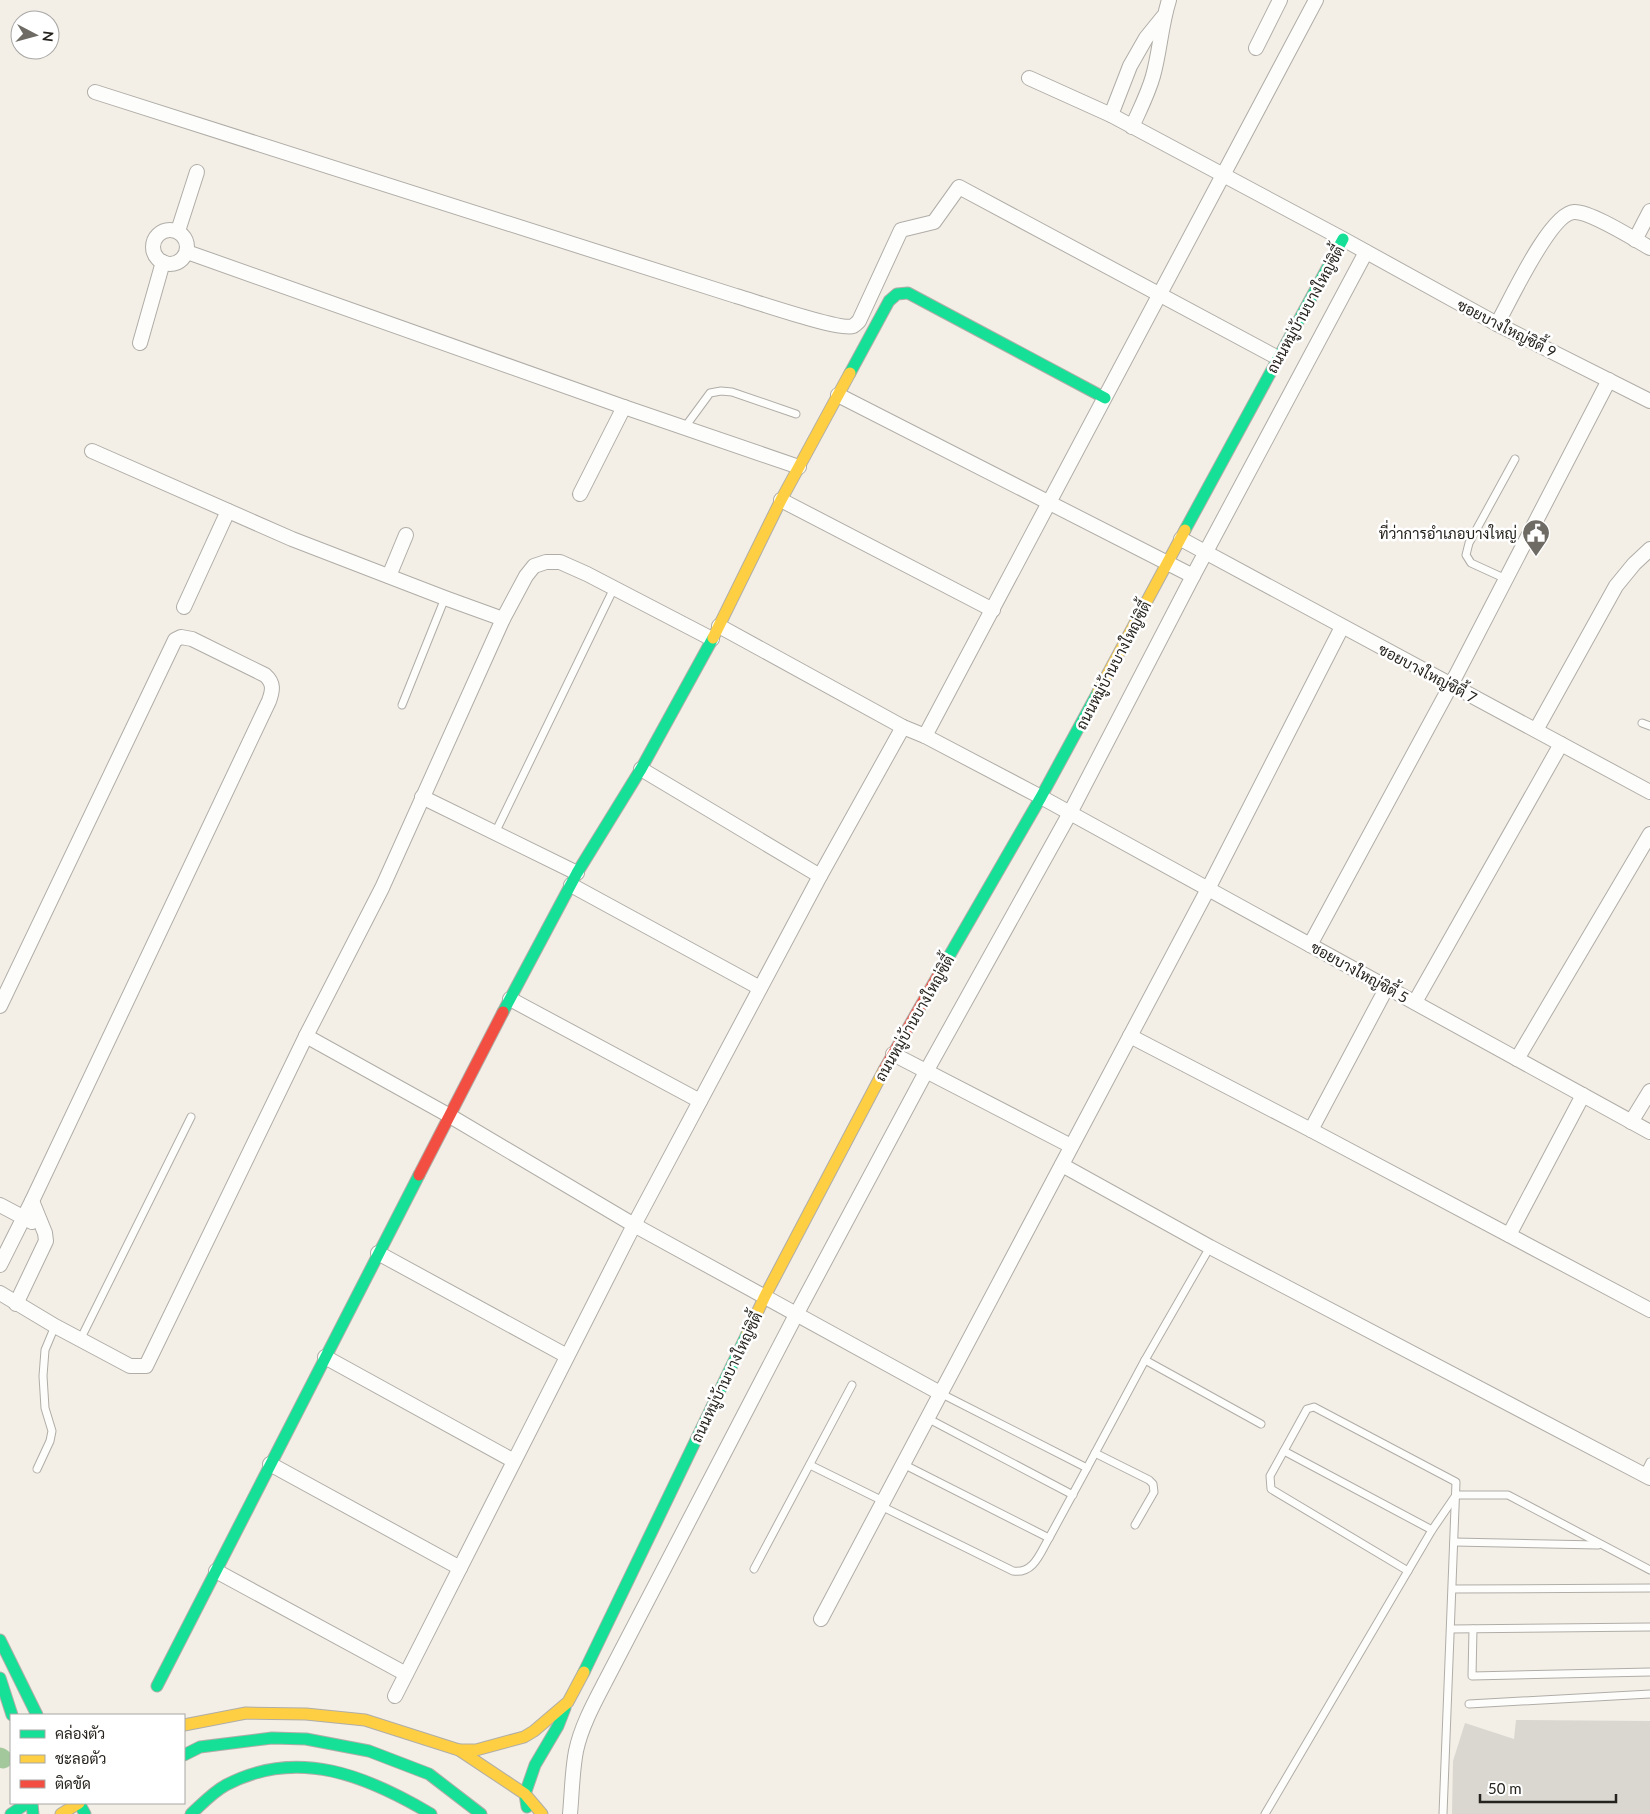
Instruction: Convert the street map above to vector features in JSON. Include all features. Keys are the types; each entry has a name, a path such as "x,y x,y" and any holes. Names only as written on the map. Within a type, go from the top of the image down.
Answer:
{"main road":[{"name":"ถนนหมู่บ้านบางใหญ่ซิตี้","path":"459,1750 476,1750 524,1737 534,1731 568,1702 765,1296 893,1054 1041,797 1343,239"},
{"path":"157,1686 510,999 574,879 641,769 712,639 780,500 889,301 900,293 908,294 1105,398"},
{"path":"0,1640 37,1714"},
{"path":"0,1678 12,1714"},
{"path":"528,1814 525,1794 535,1765 558,1726 568,1702"},
{"path":"185,1725 246,1713 306,1714 365,1720 459,1750 525,1794 542,1814"},
{"path":"185,1754 200,1747 272,1738 306,1738 369,1752 429,1774 481,1814"},
{"path":"190,1814 226,1785 274,1768 299,1766 348,1775 394,1792 431,1814"},
{"path":"11,1814 26,1804"},
{"path":"61,1814 77,1804"}],"street":[{"path":"1132,127 1152,78 1169,0"},
{"path":"1256,48 1280,0"},
{"path":"925,736 1316,0"},
{"path":"1111,115 1130,66 1146,38 1164,17"},
{"name":"ซอยบางใหญ่ซิตี้ 9","path":"1029,78 1111,115 1497,324 1650,401"},
{"path":"95,92 788,312 844,326 852,326 859,321 901,230 934,222 959,187 1278,358"},
{"path":"178,231 197,172"},
{"path":"1497,324 1544,237 1565,214 1574,212 1588,214 1650,248"},
{"path":"1635,240 1650,212"},
{"path":"172,229 178,231 186,240 187,252 178,262 170,264 163,262 154,252 155,239 165,230 172,229"},
{"path":"187,252 799,467"},
{"name":"ถนนหมู่บ้านบางใหญ่ซิตี้","path":"570,1814 573,1771 577,1749 594,1703 797,1313 927,1070 1070,813 1193,576 1366,252"},
{"path":"140,343 163,262"},
{"path":"1310,945 1451,685 1609,380"},
{"path":"838,395 1193,576"},
{"path":"580,494 624,407"},
{"path":"92,451 292,538 444,598 504,619"},
{"path":"780,500 993,610"},
{"path":"184,607 228,511"},
{"path":"389,576 406,535"},
{"name":"ซอยบางใหญ่ซิตี้ 7","path":"1181,539 1650,792"},
{"path":"1536,730 1616,586 1634,564 1650,549"},
{"path":"0,1293 54,1326 130,1366 146,1366 306,1036 382,888 504,619 526,576 534,566 546,562 560,562 712,639"},
{"name":"ซอยบางใหญ่ซิตี้ 5","path":"719,626 903,728 925,736 1041,797 1650,1132"},
{"path":"821,1619 1208,889 1342,627"},
{"path":"0,1006 175,640 181,637 192,639 270,679 272,685 269,701 25,1217 0,1265"},
{"path":"395,1696 634,1225 820,876 903,728"},
{"path":"1414,1002 1561,744"},
{"path":"641,769 820,876"},
{"path":"422,797 495,833 760,988"},
{"path":"1517,1059 1650,834"},
{"path":"1311,1130 1387,987"},
{"path":"510,999 700,1101"},
{"path":"306,1036 450,1116 634,1225 940,1393"},
{"path":"1130,1036 1650,1310"},
{"path":"893,1054 1071,1146"},
{"path":"1631,1122 1650,1091"},
{"path":"1509,1235 1584,1096"},
{"path":"1062,1164 1210,1247 1648,1471"},
{"path":"16,1304 44,1249 46,1238 32,1201"},
{"path":"0,1205 25,1217 43,1229"},
{"path":"378,1253 567,1356"},
{"path":"325,1357 514,1461"},
{"path":"270,1464 460,1568"},
{"path":"216,1570 406,1674"}],"lane":[{"path":"685,427 710,393 721,390 796,414"},
{"path":"1506,579 1471,563 1466,555 1468,543 1514,459"},
{"path":"495,833 614,588"},
{"path":"402,705 444,598"},
{"path":"1642,723 1650,726"},
{"path":"80,1340 191,1117"},
{"path":"810,1464 1013,1571 1024,1571 1032,1567 1145,1360 1210,1247"},
{"path":"37,1469 50,1441 52,1431 45,1408 43,1376 45,1350 54,1326"},
{"path":"1145,1360 1261,1424"},
{"path":"754,1569 852,1385"},
{"path":"940,1393 1087,1468"},
{"path":"1408,1571 1271,1489 1270,1476 1307,1409 1314,1407 1456,1482 1443,1814"},
{"path":"927,1418 1073,1495"},
{"path":"1284,1451 1432,1530"},
{"path":"1095,1453 1149,1480 1153,1484 1154,1492 1135,1525"},
{"path":"903,1464 1049,1538"},
{"path":"1265,1814 1432,1530 1456,1495"},
{"path":"1456,1495 1508,1495 1650,1570"},
{"path":"1454,1542 1602,1545"},
{"path":"1453,1589 1650,1588"},
{"path":"1451,1629 1650,1627"},
{"path":"1473,1629 1472,1676 1650,1672"},
{"path":"1469,1704 1650,1694"}],"building":[{"path":"1516,1720 1650,1721 1650,1814 1452,1814 1453,1761 1465,1723 1514,1739"}],"traffic: fast":[{"path":"1185,530 1343,239"},
{"path":"850,373 889,301 897,294 908,293 1105,398"},
{"path":"503,1012 577,873 641,769 713,638"},
{"path":"944,965 1041,797 1098,692"},
{"path":"157,1686 419,1175"},
{"path":"584,1672 747,1334"},
{"path":"0,1640 37,1714"},
{"path":"0,1678 12,1714"},
{"path":"527,1807 525,1794 535,1765 558,1726 565,1708"},
{"path":"185,1754 200,1747 272,1738 306,1739 369,1751 429,1774 481,1814"},
{"path":"191,1814 226,1785 253,1774 279,1768 306,1767 332,1771 357,1778 407,1800 431,1814"},
{"path":"11,1814 26,1804"},
{"path":"32,1804 33,1814"},
{"path":"80,1804 85,1814"}],"traffic: slow":[{"path":"713,638 781,500 850,373"},
{"path":"1098,692 1185,530"},
{"path":"747,1334 765,1296 884,1070"},
{"path":"459,1750 476,1750 524,1737 534,1731 568,1702 584,1672"},
{"path":"185,1725 246,1713 306,1714 365,1720 459,1750 525,1794 542,1814"},
{"path":"61,1814 77,1804"}],"traffic: jam":[{"path":"884,1070 944,965"},
{"path":"419,1175 503,1012"}],"place":[{"name":"ที่ว่าการอำเภอบางใหญ่","path":"1536,557"}]}
